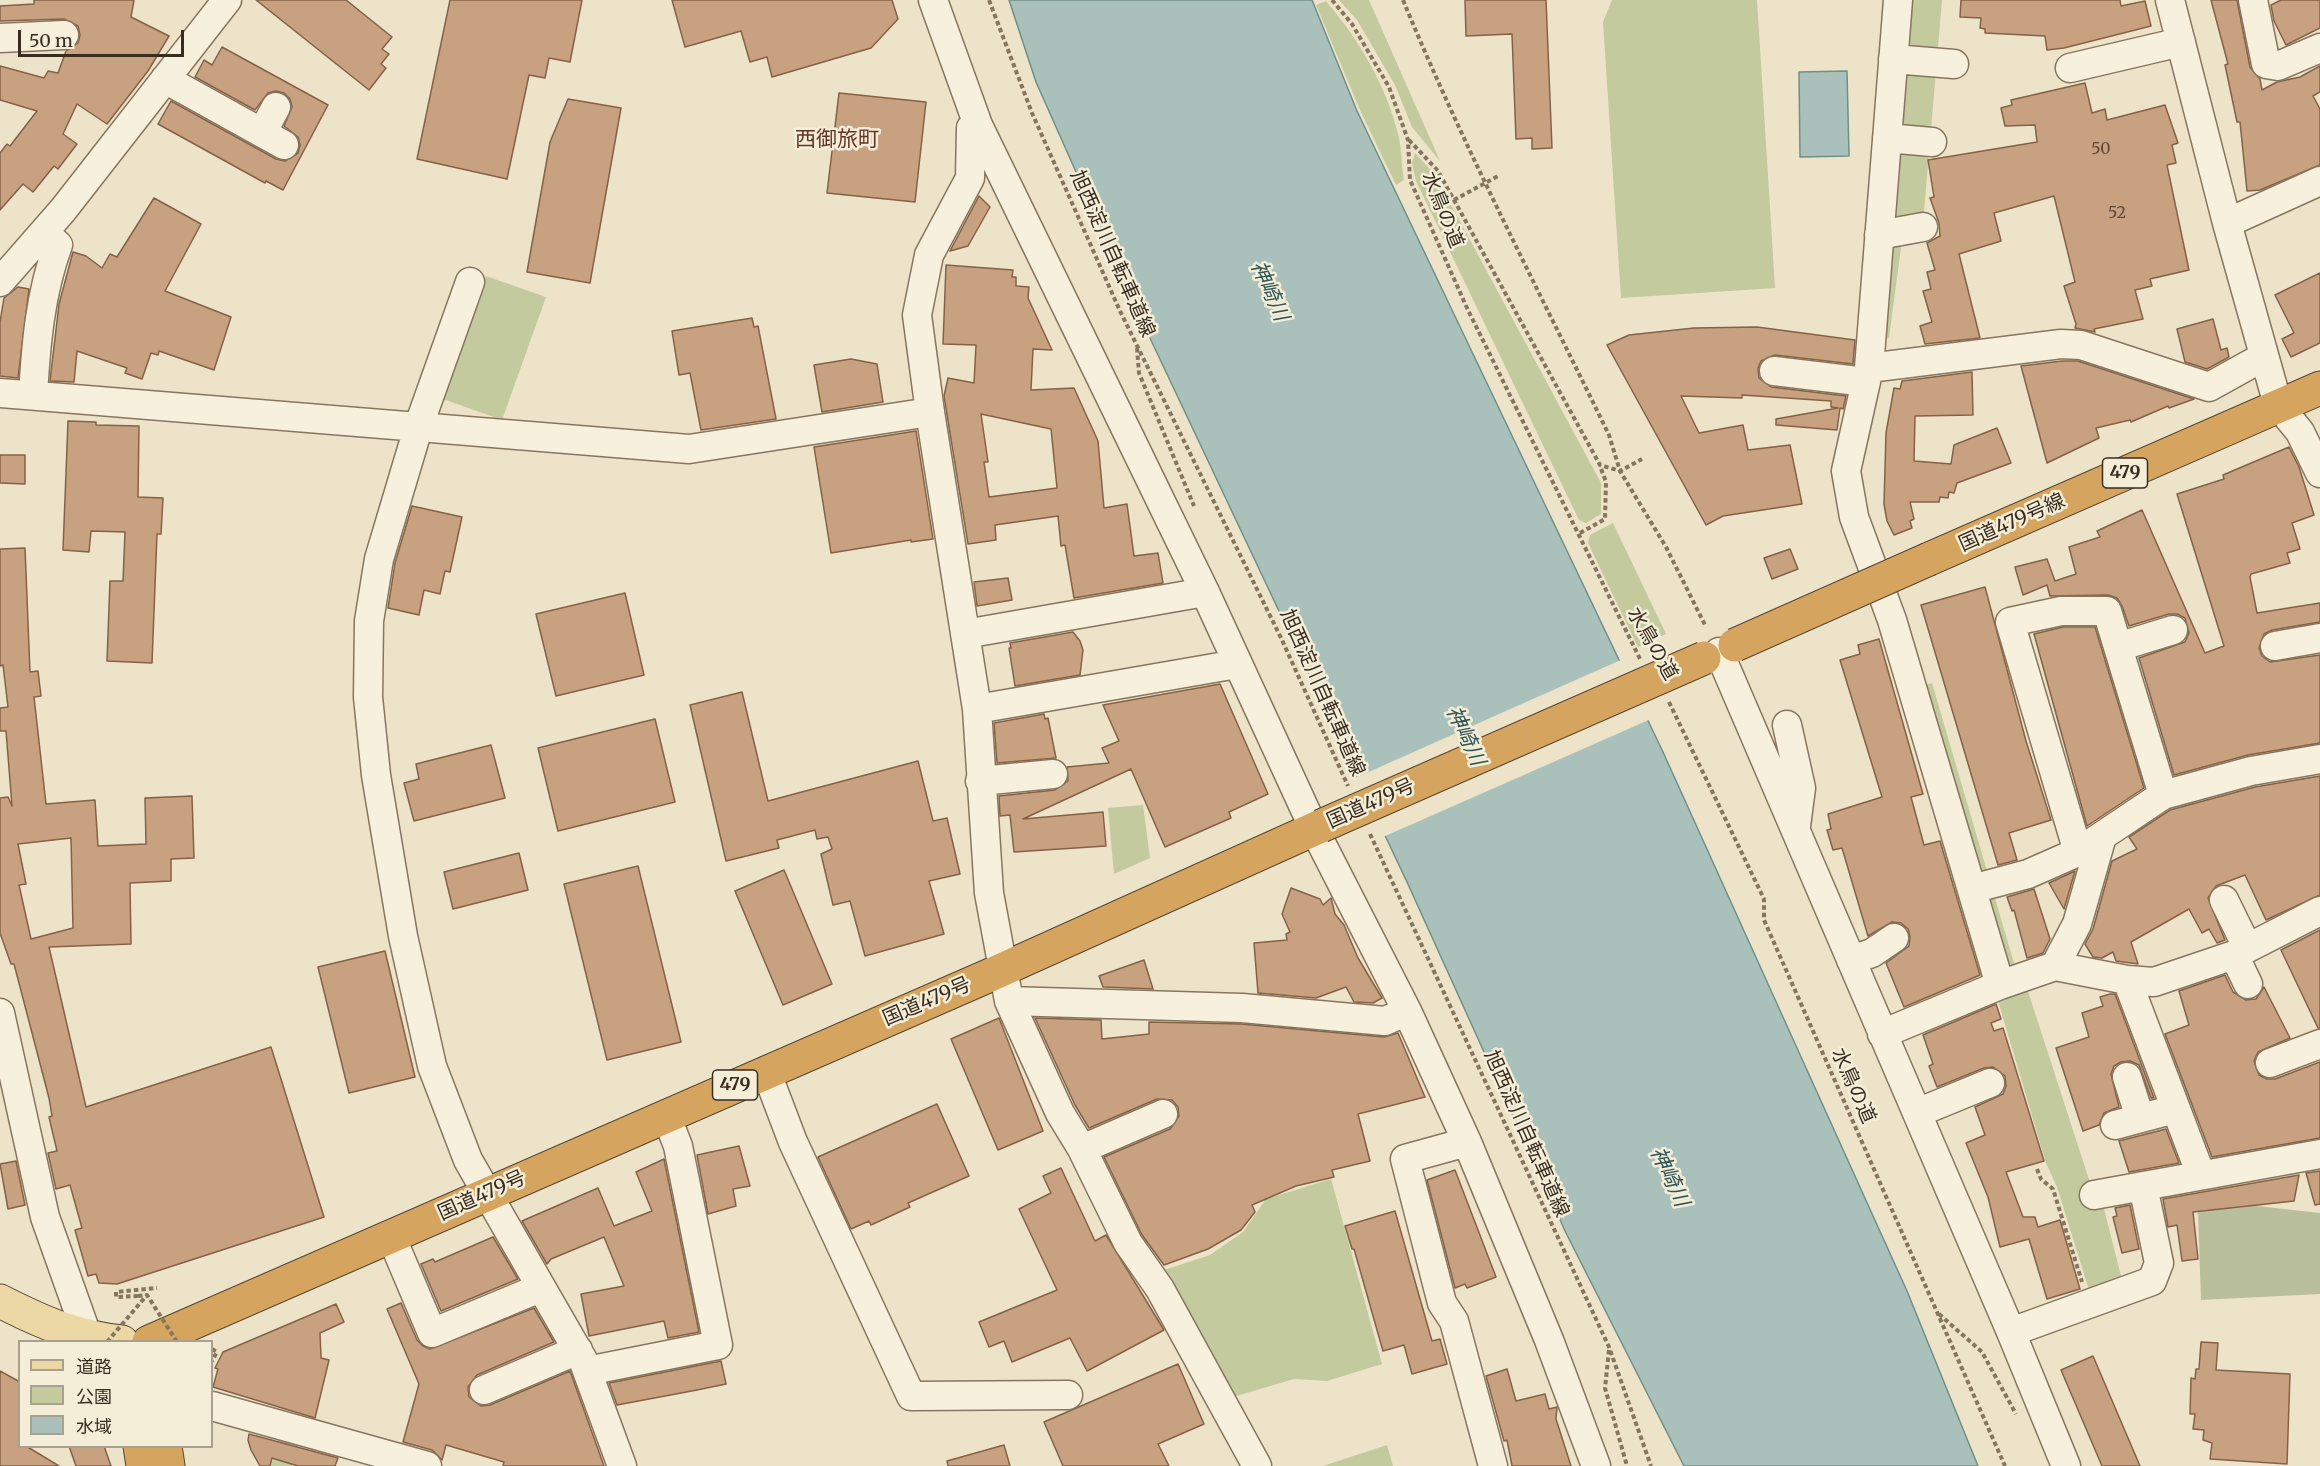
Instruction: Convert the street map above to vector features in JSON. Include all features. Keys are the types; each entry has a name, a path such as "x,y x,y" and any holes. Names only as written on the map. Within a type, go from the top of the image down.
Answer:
{"highway":[{"name":"国道479号線","path":"1716,645 1929,559 2320,388"},
{"name":"国道479号","path":"151,1340 1003,969 1716,645"},
{"path":"140,1448 143,1466"},
{"path":"165,1448 168,1466"}],"main road":[{"path":"0,1300 28,1315 97,1340"}],"street":[{"path":"0,282 44,232 227,0"},
{"path":"933,0 978,125 1407,1011 1467,1142 1550,1340 1596,1466"},
{"path":"1898,0 1867,375 1846,471 1854,517 1892,620 2000,985"},
{"path":"2170,0 2227,223 2278,405 2300,432 2320,473"},
{"path":"2253,0 2266,64 2278,66 2320,48"},
{"path":"0,38 64,35"},
{"path":"2070,68 2181,42"},
{"path":"1893,59 1954,64"},
{"path":"165,80 273,139 276,107"},
{"path":"978,125 971,128 970,178 929,255 917,315 977,709 989,892 1009,1001 1060,1113 1082,1149 1128,1243 1160,1289 1257,1466"},
{"path":"1887,138 1932,142"},
{"path":"2227,223 2320,181"},
{"path":"1879,235 1923,227"},
{"path":"33,395 39,325 47,275 58,245 44,232"},
{"path":"470,282 420,425 379,559 369,621 368,698 376,775 403,936 432,1066 468,1160 583,1361 622,1466"},
{"path":"1774,371 1867,375 2061,344 2081,345 2209,387 2263,357"},
{"path":"0,393 420,425 689,449 930,412"},
{"path":"965,634 1205,592"},
{"path":"2055,966 2077,924 2090,846 2010,622 2061,611 2107,611 2163,795"},
{"path":"2118,647 2173,630"},
{"path":"2275,646 2320,638"},
{"path":"1716,645 1796,827 2066,1466"},
{"path":"977,709 1237,664"},
{"path":"1787,724 1801,788 1796,827"},
{"path":"1972,889 2028,874 2090,846 2115,825 2163,795 2251,771 2320,759"},
{"path":"980,781 1053,774"},
{"path":"2224,900 2241,951 2248,984"},
{"path":"1882,1034 2000,985 2055,966 2127,980 2154,982 2241,951 2320,911"},
{"path":"1851,960 1872,953 1894,938"},
{"path":"2127,980 2201,1176"},
{"path":"1009,1001 1242,1008 1385,1021 1407,1011"},
{"path":"0,1013 45,1217 97,1340"},
{"path":"2270,1063 2320,1044"},
{"path":"766,1071 793,1142 911,1396 1068,1395"},
{"path":"2127,1077 2128,1122 2175,1109"},
{"path":"1917,1113 1990,1083"},
{"path":"1082,1149 1164,1114"},
{"path":"484,1390 583,1361 718,1345 678,1146 666,1115"},
{"path":"1467,1142 1405,1159 1442,1303 1454,1321 1493,1466"},
{"path":"2094,1195 2320,1154"},
{"path":"2011,1332 2152,1281 2159,1263 2143,1186"},
{"path":"391,1236 432,1333 540,1288"},
{"path":"213,1406 373,1458 427,1466"}],"path":[{"name":"旭西淀川自転車道線","path":"989,0 1032,112 1120,311 1282,640 1351,793"},
{"name":"水鳥の道","path":"1332,0 1352,24 1389,87 1408,140 1410,180 1467,308 1580,532 1632,648 1644,666"},
{"path":"1403,0 1486,182 1609,435 1620,471 1666,547 1716,645"},
{"path":"1408,140 1438,171 1600,465 1606,482 1605,519 1580,532"},
{"path":"1454,200 1500,175"},
{"path":"1600,465 1620,471 1642,459"},
{"name":"水鳥の道","path":"1663,693 1675,711 1764,899 1764,920 2006,1466"},
{"name":"旭西淀川自転車道線","path":"1366,824 1609,1347 1651,1466"},
{"path":"2037,1168 2041,1179 2053,1189 2089,1303"},
{"path":"147,1295 116,1297 116,1292 157,1288"},
{"path":"97,1340 147,1295"},
{"path":"147,1295 176,1340"},
{"path":"1936,1312 1982,1352 2021,1425"},
{"path":"1609,1347 1605,1388 1627,1466"}],"green space":[{"path":"1339,0 1369,0 1440,161 1412,127 1395,85 1357,20"},
{"path":"1612,0 1757,0 1775,288 1621,298 1603,22"},
{"path":"1905,0 1942,0 1922,235 1902,240 1889,338 1878,341"},
{"path":"1326,1 1370,64 1393,116 1401,151 1404,180 1396,185 1360,110 1316,5"},
{"path":"1415,153 1435,175 1601,483 1601,514 1586,523 1579,520 1416,181 1412,163"},
{"path":"486,276 546,297 502,420 443,399"},
{"path":"1613,523 1666,634 1638,647 1588,543 1590,535"},
{"path":"1932,683 2016,970 2025,982 2094,1195 2102,1201 2122,1280 2089,1290 2057,1187 2046,1163 1996,994 1920,687"},
{"path":"1143,805 1150,858 1114,874 1108,808"},
{"path":"1331,1179 1382,1364 1327,1381 1294,1379 1233,1397 1161,1271 1210,1255 1243,1232 1266,1199"},
{"path":"2248,1205 2320,1213 2320,1294 2201,1300 2198,1212"},
{"path":"280,1434 299,1439 292,1466 271,1466"},
{"path":"1387,1445 1393,1466 1323,1466"}],"water":[{"name":"神崎川","path":"1009,0 1312,0 1357,111 1663,752 1907,1291 1978,1466 1684,1466 1566,1233 1407,882 1149,336 1036,82"},
{"path":"1847,71 1849,156 1800,157 1799,72"}],"pier":[{"path":"1623,659 1651,719 1383,837 1355,778"}],"building":[{"path":"34,0 134,0 131,17 169,36 148,71 107,124 77,104 63,134 77,144 58,169 54,166 33,192 23,184 0,210 0,153 7,144 10,146 37,111 0,100 0,66 44,78 48,71 58,73 66,51 78,43 80,35 78,26 64,19 0,21 0,6 34,4"},
{"path":"256,0 346,0 392,37 382,49 389,54 381,64 386,68 369,90"},
{"path":"450,0 582,0 570,62 549,58 545,78 529,75 507,179 417,159"},
{"path":"672,0 892,0 898,19 871,48 772,77 767,57 750,62 741,31 685,47"},
{"path":"1465,0 1546,0 1552,148 1532,149 1532,138 1516,139 1512,34 1466,36"},
{"path":"1961,0 2120,0 2121,6 2145,1 2151,26 2064,48 2047,50 2045,36 1985,33 1985,29 1980,28 1981,18 1960,17"},
{"path":"2211,0 2237,0 2250,67 2260,79 2262,90 2277,82 2300,77 2320,66 2320,92 2313,96 2320,109 2320,165 2260,190 2247,191 2240,122 2237,122 2225,65 2228,64"},
{"path":"2281,0 2320,0 2320,28 2286,45 2274,21 2271,5"},
{"path":"222,47 328,105 283,190 266,181 265,183 158,124 171,101 276,159 285,161 298,153 300,145 298,137 284,126 292,107 290,99 284,93 276,91 268,93 255,110 195,77 204,60 212,65"},
{"path":"2085,83 2092,113 2105,109 2107,120 2165,105 2178,143 2172,145 2176,163 2167,165 2189,270 2150,279 2152,286 2135,290 2143,319 2094,329 2095,332 2075,328 2076,324 2064,286 2075,282 2054,196 1994,213 2001,241 1959,254 1980,338 1925,344 1920,326 1932,322 1923,291 1931,289 1927,272 1935,270 1927,243 1940,236 1939,223 1930,198 1934,197 1928,160 2037,142 2035,125 2005,126 2001,108 2012,105 2011,100"},
{"path":"839,93 926,102 915,202 827,193"},
{"path":"568,99 621,108 590,283 527,272 550,142"},
{"path":"979,196 990,207 968,246 950,251"},
{"path":"154,198 201,224 165,291 231,317 214,370 159,351 158,355 151,353 142,379 125,373 127,368 77,351 74,382 50,381 59,304 73,252 86,256 102,268 110,254 117,257"},
{"path":"946,265 1013,270 1012,277 1016,277 1016,286 1029,287 1028,298 1052,350 1033,349 1031,390 1074,388 1098,441 1104,508 1127,504 1134,556 1158,553 1163,583 1074,598 1065,545 1061,546 1058,516 995,525 996,540 968,544 944,396 948,378 974,383 976,345 943,344","holes":["981,414 1051,429 1057,488 989,497 984,462 988,462"]},
{"path":"2320,273 2320,343 2291,357 2282,339 2294,333 2275,295"},
{"path":"18,287 29,289 18,378 0,376 0,322 4,298"},
{"path":"752,318 754,327 758,326 776,419 701,430 690,373 679,375 672,331"},
{"path":"2213,319 2221,350 2227,348 2229,357 2207,369 2185,362 2177,329"},
{"path":"1757,327 1855,340 1853,364 1775,355 1761,361 1758,368 1759,378 1771,387 1846,396 1843,409 1840,408 1837,430 1776,425 1776,419 1838,408 1831,407 1831,401 1742,395 1742,398 1681,396 1699,433 1743,425 1748,450 1790,445 1802,504 1723,516 1706,525 1607,345 1629,335 1694,328"},
{"path":"851,359 877,364 883,402 822,412 814,365"},
{"path":"2078,361 2194,399 2169,408 2168,406 2131,422 2130,420 2096,428 2099,438 2047,463 2021,366"},
{"path":"1972,372 1973,415 1915,416 1914,461 1951,464 1954,445 1997,428 2011,463 1957,483 1954,493 1949,492 1948,498 1940,497 1939,502 1910,502 1914,519 1910,521 1912,528 1894,535 1887,521 1884,504 1886,433 1894,388 1900,389 1902,381"},
{"path":"68,421 96,422 96,425 139,426 138,497 163,498 161,534 157,534 152,663 107,661 110,581 123,581 125,532 91,531 89,552 63,550"},
{"path":"916,431 933,539 911,542 911,540 831,553 814,447"},
{"path":"2289,447 2299,467 2314,515 2292,523 2300,549 2287,553 2290,563 2251,574 2250,577 2257,613 2320,603 2320,622 2272,630 2264,634 2259,648 2262,656 2270,662 2320,655 2320,743 2248,755 2174,775 2139,658 2185,642 2189,633 2185,618 2177,614 2169,614 2129,626 2117,598 2108,595 2050,596 2047,585 2023,595 2015,567 2047,559 2055,581 2076,574 2069,547 2100,537 2097,531 2142,510 2205,653 2224,646 2177,494 2224,479 2223,475"},
{"path":"0,455 25,455 25,484 0,483"},
{"path":"412,506 462,517 450,572 445,571 440,594 424,590 419,615 388,608 395,563"},
{"path":"25,548 30,672 38,671 41,696 34,697 46,804 95,800 98,846 146,844 145,798 192,796 194,858 171,859 171,881 130,883 131,944 49,947 86,1107 271,1047 324,1217 117,1284 99,1283 96,1274 88,1276 75,1230 82,1228 70,1185 56,1189 48,1153 57,1151 49,1117 52,1116 49,1098 14,964 11,964 0,933 0,798 8,797 12,806 6,731 0,731 0,708 8,707 3,665 0,666 0,549","holes":["71,838 73,928 31,939 19,885 26,884 18,844"]},
{"path":"1790,549 1798,569 1772,579 1764,558"},
{"path":"1008,578 1012,600 977,606 974,582"},
{"path":"1985,587 2026,741 2051,820 2009,833 2017,860 1998,865 1921,605"},
{"path":"625,593 644,675 556,696 536,614"},
{"path":"2063,627 2095,627 2144,788 2087,826 2034,634"},
{"path":"1073,632 1083,650 1080,675 1015,686 1010,643"},
{"path":"1879,639 1923,794 1911,797 1924,845 1940,841 1980,975 1904,1007 1886,963 1909,946 1908,929 1901,923 1892,922 1868,936 1842,848 1833,850 1827,830 1831,829 1828,814 1882,797 1840,660 1860,654 1858,645"},
{"path":"1220,684 1268,794 1229,812 1231,818 1165,847 1131,769 1023,819 1103,812 1106,846 1014,852 1010,815 1000,816 999,796 1055,790 1068,781 1067,767 1109,763 1102,748 1119,741 1103,705"},
{"path":"742,692 768,801 918,761 933,821 947,818 960,874 929,881 944,934 865,956 850,901 833,905 821,854 832,849 828,837 817,839 815,830 777,840 779,848 726,861 690,705"},
{"path":"1044,714 1045,719 1048,718 1056,758 997,763 994,723"},
{"path":"655,719 675,802 558,831 538,748"},
{"path":"491,745 505,798 414,821 404,783 419,779 416,764"},
{"path":"2320,776 2320,895 2266,920 2245,875 2216,886 2208,898 2225,940 2217,943 2209,929 2202,933 2189,909 2131,942 2138,964 2116,961 2113,952 2102,958 2093,957 2085,944 2093,929 2112,861 2137,849 2129,837 2170,810 2255,787"},
{"path":"519,853 528,890 453,909 444,872"},
{"path":"638,866 681,1042 607,1060 564,884"},
{"path":"784,870 832,984 783,1005 735,891"},
{"path":"2075,871 2064,909 2049,883"},
{"path":"1291,888 1320,899 1323,905 1331,898 1335,914 1344,925 1358,958 1382,998 1373,1003 1354,1002 1346,987 1316,998 1258,993 1254,943 1287,940 1286,934 1290,932 1282,914"},
{"path":"2034,889 2050,939 2043,953 2027,958 2014,910 2012,911 2007,897"},
{"path":"2320,930 2320,1028 2318,1028 2281,950"},
{"path":"385,951 415,1077 349,1093 318,967"},
{"path":"1144,960 1153,989 1103,987 1099,976"},
{"path":"2225,975 2233,992 2246,1000 2256,999 2264,987 2290,1038 2258,1052 2254,1061 2259,1075 2267,1079 2275,1079 2320,1062 2320,1138 2212,1157 2165,1034 2189,1025 2179,991"},
{"path":"2115,994 2154,1098 2151,1098 2139,1065 2130,1061 2121,1062 2114,1066 2111,1074 2119,1107 2104,1113 2099,1125 2083,1131 2056,1048 2089,1037 2082,1013 2103,1006 2100,997"},
{"path":"1996,1004 2001,1019 1991,1023 1994,1031 2003,1028 2044,1161 2006,1172 2023,1217 2035,1217 2038,1227 2060,1220 2080,1289 2047,1299 2029,1239 2000,1247 1988,1197 1966,1143 1985,1135 1975,1107 2003,1094 2006,1086 2005,1076 1993,1067 1984,1068 1937,1087 1929,1066 1933,1064 1923,1035"},
{"path":"999,1018 1043,1131 998,1150 951,1039"},
{"path":"1035,1018 1101,1020 1102,1039 1149,1034 1149,1022 1241,1024 1384,1037 1398,1033 1425,1097 1358,1114 1370,1161 1332,1170 1334,1177 1296,1186 1252,1205 1255,1212 1241,1230 1208,1249 1164,1265 1142,1235 1104,1157 1170,1129 1179,1116 1178,1107 1172,1100 1157,1099 1089,1128 1075,1105"},
{"path":"937,1104 969,1176 908,1203 910,1207 871,1225 869,1221 851,1229 818,1157"},
{"path":"2166,1129 2179,1163 2129,1172 2119,1141"},
{"path":"739,1146 750,1186 733,1189 736,1206 708,1214 697,1155"},
{"path":"664,1159 699,1332 668,1338 664,1321 589,1336 581,1294 624,1286 604,1237 551,1259 547,1264 522,1221 598,1188 614,1226 652,1211 636,1172"},
{"path":"16,1161 25,1205 8,1209 0,1164"},
{"path":"1061,1168 1095,1241 1106,1235 1164,1330 1087,1371 1070,1338 1012,1362 1004,1341 989,1347 979,1322 1057,1290 1019,1209 1051,1193 1043,1176"},
{"path":"1455,1170 1496,1277 1467,1288 1465,1284 1455,1288 1427,1180"},
{"path":"2320,1171 2320,1204 2315,1205 2306,1173"},
{"path":"2299,1175 2294,1201 2193,1212 2198,1259 2182,1261 2177,1225 2168,1227 2163,1199"},
{"path":"2130,1205 2139,1249 2122,1253 2113,1217 2117,1216 2115,1208"},
{"path":"1395,1211 1432,1341 1440,1339 1447,1364 1412,1374 1404,1345 1383,1351 1354,1249 1352,1249 1345,1226"},
{"path":"493,1237 518,1279 441,1311 421,1264 433,1259 435,1262"},
{"path":"401,1303 417,1340 430,1349 534,1308 554,1342 477,1375 468,1387 469,1397 481,1406 490,1405 570,1371 604,1466 503,1466 504,1462 446,1445 442,1460 432,1450 403,1442 419,1384 387,1309"},
{"path":"336,1304 344,1322 320,1333 321,1358 329,1360 315,1418 213,1387 218,1369 215,1368 223,1352"},
{"path":"2201,1342 2218,1343 2216,1370 2290,1374 2287,1464 2210,1459 2212,1443 2203,1440 2204,1430 2193,1429 2195,1414 2190,1414 2191,1378 2195,1379 2196,1369 2199,1369"},
{"path":"2093,1356 2140,1466 2102,1466 2061,1370"},
{"path":"721,1361 726,1384 697,1390 617,1405 609,1383"},
{"path":"1178,1364 1204,1424 1158,1444 1169,1466 1063,1466 1044,1422"},
{"path":"1507,1369 1516,1401 1545,1394 1549,1409 1557,1407 1556,1419 1571,1466 1512,1466 1507,1440 1504,1441 1486,1376"},
{"path":"0,1371 18,1381 18,1448 29,1448 59,1466 0,1466"},
{"path":"249,1434 338,1458 335,1466 298,1466 272,1458 270,1466 260,1466 251,1450"},
{"path":"1004,1445 1010,1466 948,1466 947,1461"},
{"path":"70,1448 105,1448 111,1466 76,1466"}],"district":[{"name":"西御旅町","path":"837,140"}]}
